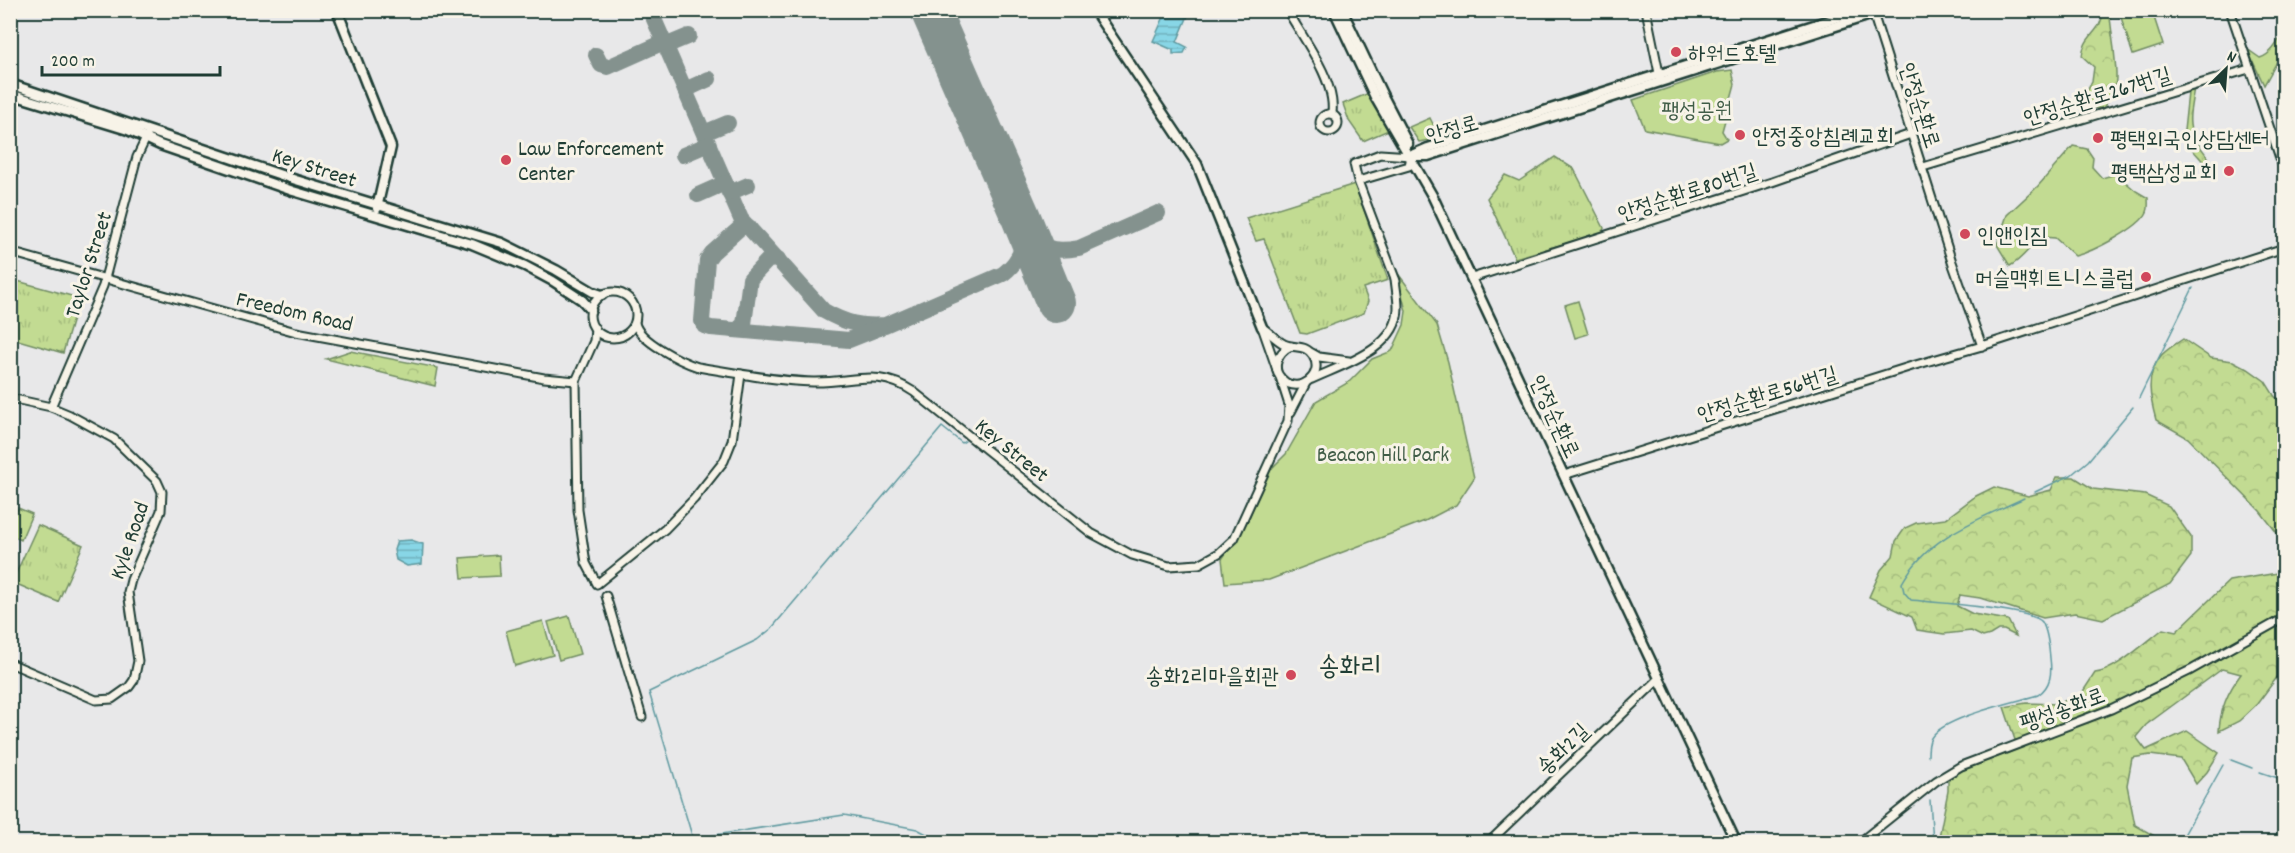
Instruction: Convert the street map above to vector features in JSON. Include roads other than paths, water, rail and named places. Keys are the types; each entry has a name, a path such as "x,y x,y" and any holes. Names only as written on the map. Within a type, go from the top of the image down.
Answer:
{"main road":[{"path":"337,10 392,147 375,215"},
{"path":"1094,10 1197,164 1262,327"},
{"name":"안정순환로","path":"1334,10 1375,97 1433,196 1736,843"},
{"path":"1342,10 1408,142 1411,156"},
{"name":"안정로","path":"1411,156 1428,156 1861,10"},
{"name":"안정로","path":"1660,78 1886,10"},
{"name":"Key Street","path":"11,90 128,130 148,134 502,243 602,295"},
{"name":"Key Street","path":"148,134 160,146 293,191 450,237 499,254 553,281 582,300 591,310"}],"street":[{"path":"1287,10 1329,88 1334,101 1332,114"},
{"path":"1646,10 1660,78"},
{"path":"2230,10 2284,170"},
{"name":"안정순환로","path":"1873,13 1982,346"},
{"name":"안정순환로267번길","path":"1923,167 2249,69"},
{"name":"Taylor Street","path":"51,407 105,279 137,157 148,134"},
{"name":"안정순환로80번길","path":"1472,278 1772,182 1911,134"},
{"path":"1280,377 1298,386 1366,355 1375,349 1393,326 1398,309 1395,280 1358,181 1354,164 1380,154 1411,156 1409,165 1358,181"},
{"name":"안정순환로56번길","path":"1564,475 1982,346 2284,248"},
{"name":"Freedom Road","path":"10,252 296,332 544,378 576,381"},
{"path":"629,332 639,333 635,323 636,310 629,298 616,292 602,295 595,301 591,310 591,320 595,328 606,336 618,338 629,332 635,323"},
{"path":"1262,327 1283,343 1302,347 1319,357 1349,361"},
{"path":"1262,327 1289,405 1289,418"},
{"path":"595,328 594,341 576,381 578,510 586,563 597,585 665,529 694,499 724,461 732,441 741,374"},
{"name":"Key Street","path":"639,333 686,363 741,374 811,382 875,377 893,380 914,392 1091,533 1132,555 1169,566 1199,564 1219,553 1234,539 1308,381"},
{"path":"594,341 606,336"},
{"path":"1276,368 1280,355 1291,346"},
{"path":"1308,381 1316,366 1312,353"},
{"name":"Kyle Road","path":"10,398 51,407 114,439 157,482 162,492 161,512 131,580 129,592 138,661 134,680 120,695 112,699 96,700 10,663"},
{"path":"606,596 642,717"},
{"name":"팽성송화로","path":"1860,843 1936,781 1961,766 2111,710 2181,675 2284,618"},
{"name":"송화2길","path":"1489,843 1659,679"}],"water":[{"path":"1167,10 1190,11 1177,42 1187,47 1184,53 1173,54 1173,50 1153,41"},
{"path":"411,540 423,544 422,564 407,566 396,560 394,550 397,541"}],"waterway":[{"path":"2139,398 2193,288"},
{"path":"2035,492 2071,475 2088,461 2133,407"},
{"path":"693,839 649,692 757,640 771,629 942,427 962,443 965,441"},
{"path":"1928,756 1931,738 1938,730 1980,711 2038,695 2048,683 2051,674 2049,644 2042,622 2035,617 1959,604 1911,600 1904,592 1902,583 1913,567 1940,541 1972,522 2024,498"},
{"path":"2231,760 2252,768"},
{"path":"2180,842 2223,765"},
{"path":"2260,772 2284,780"},
{"path":"1930,800 1933,842"},
{"path":"690,839 844,815 917,829 942,842"},
{"path":"659,842 665,841"}],"place":[{"name":"하워드호텔","path":"1676,52"},
{"name":"안정중앙침례교회","path":"1740,135"},
{"name":"평택외국인상담센터","path":"2098,138"},
{"name":"Law Enforcement Center","path":"506,160"},
{"name":"평택삼성교회","path":"2229,171"},
{"name":"인앤인짐","path":"1965,234"},
{"name":"머슬맥휘트니스클럽","path":"2146,277"},
{"name":"송화2리마을회관","path":"1291,675"}],"district":[{"name":"송화리","path":"1350,665"}],"park label":[{"name":"팽성공원","path":"1697,109"},
{"name":"Beacon Hill Park","path":"1383,453"}]}
